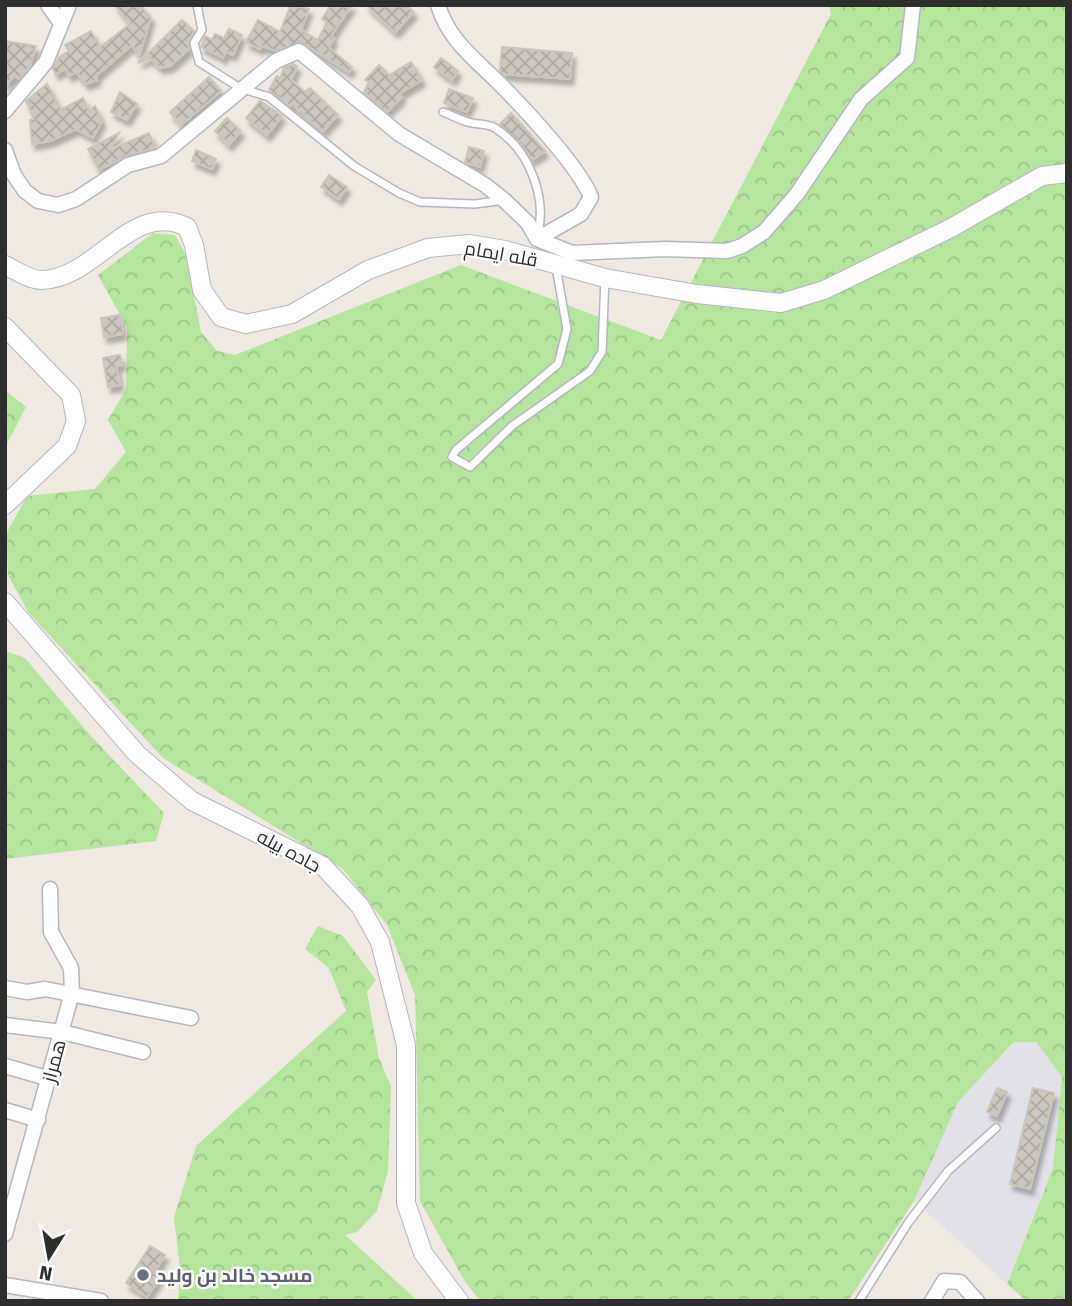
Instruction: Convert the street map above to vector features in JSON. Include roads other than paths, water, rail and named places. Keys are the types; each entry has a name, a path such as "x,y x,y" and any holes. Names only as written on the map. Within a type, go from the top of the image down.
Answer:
{"street":[{"path":"48,5 60,22"},
{"path":"5,111 46,62 69,5"},
{"path":"438,5 456,43 531,116 586,184 591,198 581,214 537,239"},
{"path":"5,150 14,175 25,191 38,201 58,205 76,199 128,165 161,156 240,88 276,61 299,51 399,134 485,185 504,200 528,223 537,239 572,253 665,248 727,251 742,246 764,232 797,194 861,99 906,58 913,5"},
{"name":"قله ایمام","path":"5,265 38,280 67,276 146,222 170,219 187,227 194,245 202,290 221,317 246,324 292,314 368,270 428,248 469,244 605,278 698,294 782,303 824,290 951,228 1042,176 1067,173"},
{"path":"5,327 71,395 76,421 66,446 5,505"},
{"name":"جاده بیله","path":"5,602 137,754 192,801 323,866 360,906 380,942 404,1036 406,1203 423,1253 459,1301"},
{"name":"همراز","path":"5,1234 11,1188 38,1120 72,993 71,968 51,932 50,889"},
{"path":"5,988 27,992 45,989 72,993 191,1018"},
{"path":"5,1025 62,1032 143,1052"},
{"path":"5,1066 50,1079"},
{"path":"5,1110 38,1120"},
{"path":"932,1301 944,1281 960,1282 977,1301"},
{"path":"5,1285 101,1301"}],"lane":[{"path":"203,5 195,5 202,30 194,43 199,62 240,88 269,97 354,166 399,194 420,202 475,204 504,200"},
{"path":"443,112 466,122 492,126 507,138 528,166 538,190 541,222 537,239"},
{"path":"556,265 567,328 558,364 456,450 452,457 459,463 470,467 480,460 512,426 590,371 603,352 605,278"},
{"path":"859,1301 908,1223 948,1171 996,1128"}],"place":[{"name":"مسجد خالد بن ولید","path":"143,1275"}]}
